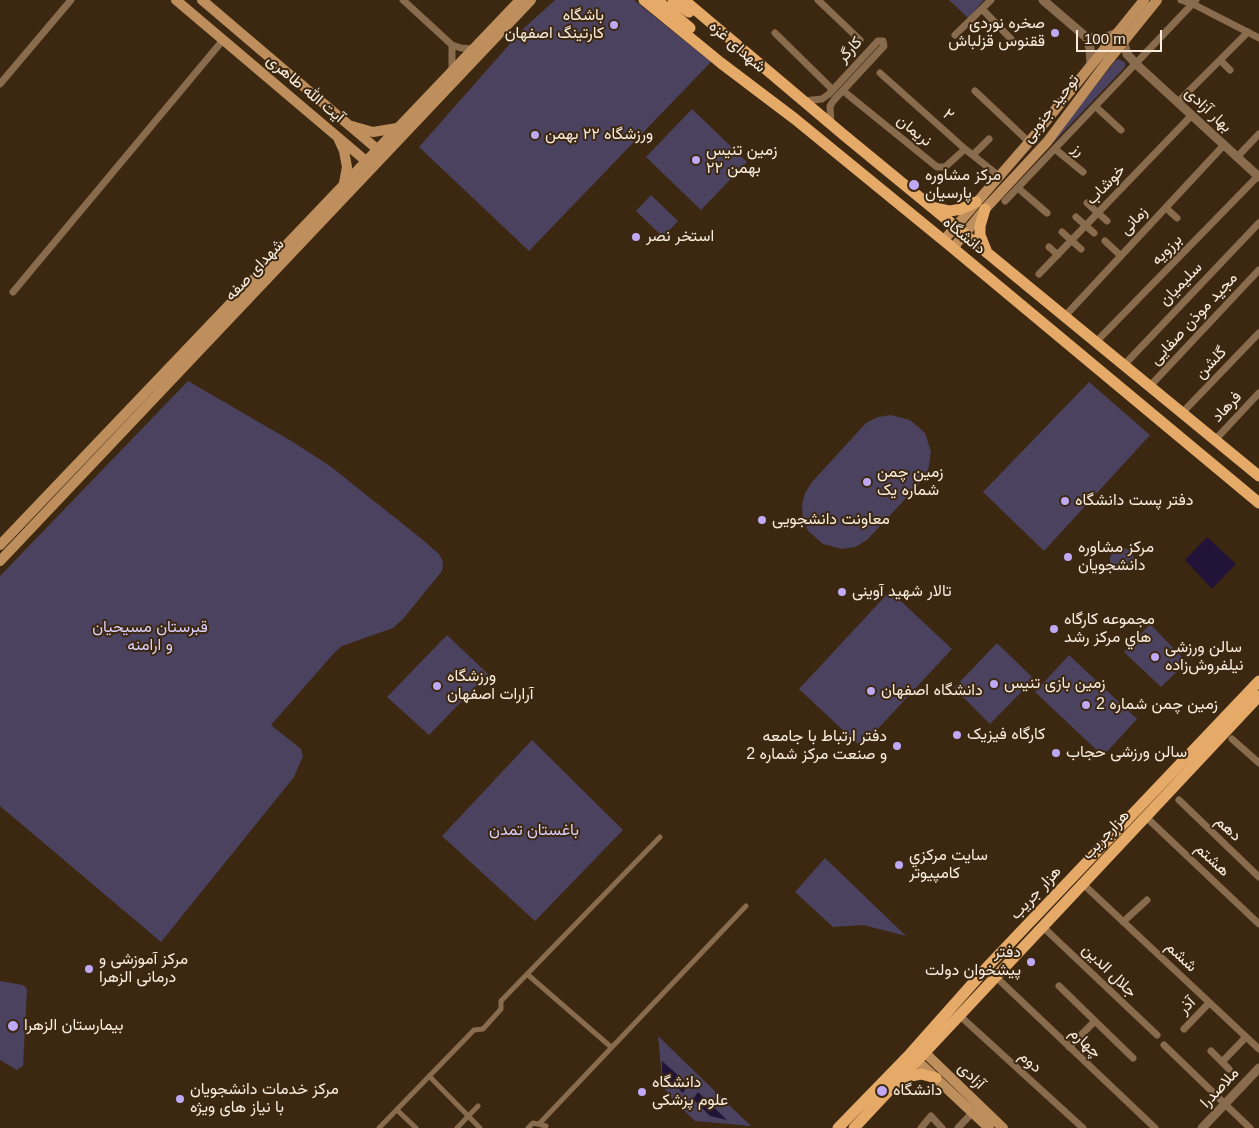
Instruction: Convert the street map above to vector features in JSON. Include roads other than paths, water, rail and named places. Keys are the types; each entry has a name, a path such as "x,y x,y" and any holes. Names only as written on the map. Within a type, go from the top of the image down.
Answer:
{"main road":[{"name":"آیت الله طاهری","path":"176,0 366,161"},
{"name":"آیت الله طاهری","path":"202,0 377,149"},
{"name":"شهدای صفه","path":"0,545 520,0"},
{"name":"شهدای صفه","path":"0,561 531,0"},
{"name":"دانشگاه","path":"644,0 795,119 948,244 1259,503"},
{"name":"شهدای غزه","path":"657,0 795,119"},
{"name":"شهدای غزه","path":"673,0 803,101"},
{"name":"دانشگاه","path":"684,0 831,125 1259,476"},
{"name":"توحید جنوبی","path":"948,244 955,226 980,206 1045,144 1112,56 1120,37 1144,0"},
{"name":"توحید جنوبی","path":"948,244 965,234 999,176 1091,65 1157,0"},
{"path":"1045,144 1041,145 1039,143 1070,102 1072,89"},
{"name":"آیت الله طاهری","path":"347,124 373,132 398,128"},
{"path":"344,184 347,167 344,151 337,136 345,132 347,124"},
{"path":"366,161 378,161 377,149"},
{"path":"930,206 950,210 980,206 980,235 987,252"},
{"path":"80,460 89,468"},
{"name":"هزار جریب","path":"838,1128 918,1053 962,993 1071,879 1233,716 1259,681"},
{"name":"هزارجریب","path":"854,1128 901,1078 918,1053 996,977 1146,817 1233,716 1259,696"},
{"path":"1071,879 1082,886"},
{"name":"آزادی","path":"918,1053 936,1078 989,1128"},
{"name":"آزادی","path":"918,1053 1003,1128"},
{"path":"901,1078 921,1074 936,1078"}],"street":[{"path":"0,84 71,0"},
{"path":"403,0 452,45 472,49"},
{"path":"818,0 860,40"},
{"path":"955,35 991,0"},
{"path":"1043,0 1086,37 1090,48 1091,65"},
{"path":"1181,0 1194,2 1259,38"},
{"path":"1005,202 1194,2"},
{"path":"982,9 1011,39"},
{"path":"1178,102 1248,32"},
{"path":"775,33 833,90"},
{"path":"1086,37 1120,37"},
{"name":"بهار آزادی","path":"1120,37 1127,54 1136,64 1258,177"},
{"path":"13,292 223,40"},
{"name":"کارگر","path":"803,101 822,99 833,90 878,41 883,41 884,46 830,106 831,125"},
{"path":"452,45 452,70"},
{"name":"بهار آزادی","path":"1112,56 1124,57 1136,64"},
{"path":"1220,60 1230,70"},
{"name":"۲","path":"880,73 965,149 999,176"},
{"path":"975,91 1029,142"},
{"name":"نریمان","path":"847,94 937,167 945,167 965,149"},
{"path":"1096,106 1121,130"},
{"name":"خوشاب","path":"1039,274 1192,115"},
{"path":"1237,157 1259,134"},
{"path":"973,155 989,139"},
{"name":"زمانی","path":"1065,316 1224,145"},
{"name":"رز","path":"1055,149 1083,172"},
{"name":"برزویه","path":"1096,342 1258,177"},
{"path":"1018,188 1046,213"},
{"path":"1087,204 1107,221"},
{"path":"1166,208 1177,218"},
{"path":"1076,217 1094,233"},
{"name":"سلیمیان","path":"1124,365 1259,223"},
{"path":"1062,232 1081,249"},
{"path":"1105,241 1121,256"},
{"path":"1049,247 1058,255"},
{"name":"مجید موذن صفایی","path":"1150,386 1259,270"},
{"name":"گلشن","path":"1182,413 1259,333"},
{"name":"فرهاد","path":"1214,440 1259,393"},
{"path":"1232,739 1259,763"},
{"name":"دهم","path":"1179,800 1259,877"},
{"name":"هشتم","path":"1146,817 1259,924"},
{"path":"379,1128 474,1030 483,1029 501,1009 501,1001 660,837"},
{"name":"ششم","path":"1082,886 1259,1049"},
{"path":"1123,922 1147,900"},
{"path":"539,1124 746,906"},
{"name":"جلال الدین","path":"1043,927 1156,1035"},
{"path":"527,974 612,1047"},
{"name":"چهارم","path":"996,977 1156,1128"},
{"path":"1059,986 1133,1058"},
{"name":"آذر","path":"1184,1029 1209,1003"},
{"name":"دوم","path":"959,1015 1083,1128"},
{"path":"1069,1047 1095,1021"},
{"path":"1222,1062 1246,1037"},
{"path":"1164,1045 1250,1128"},
{"path":"1211,1051 1229,1069"},
{"name":"ملاصدرا","path":"1226,1106 1259,1068"},
{"name":"ملاصدرا","path":"1205,1127 1259,1075"},
{"path":"429,1076 480,1128"},
{"path":"457,1128 478,1106"},
{"path":"397,1110 416,1128"},
{"path":"958,1128 972,1113"},
{"path":"921,1128 931,1116 942,1128"},
{"path":"528,1128 533,1123 546,1126"}],"place":[{"name":"باشگاه کارتینگ اصفهان","path":"614,25"},
{"name":"صخره نوردی ققنوس قزلباش","path":"1055,33"},
{"name":"ورزشگاه ۲۲ بهمن","path":"535,135"},
{"name":"زمین تنیس ۲۲ بهمن","path":"696,160"},
{"name":"مرکز مشاوره پارسیان","path":"914,185"},
{"name":"استخر نصر","path":"636,237"},
{"name":"زمین چمن شماره یک","path":"867,482"},
{"name":"دفتر پست دانشگاه","path":"1065,501"},
{"name":"معاونت دانشجویی","path":"762,520"},
{"name":"مرکز مشاوره دانشجویان","path":"1068,557"},
{"name":"تالار شهید آوینی","path":"842,592"},
{"name":"مجموعه کارگاه هاي مرکز رشد","path":"1054,629"},
{"name":"سالن ورزشی نیلفروش‌زاده","path":"1155,657"},
{"name":"زمین بازی تنیس","path":"994,684"},
{"name":"ورزشگاه آرارات اصفهان","path":"437,686"},
{"name":"دانشگاه اصفهان","path":"871,691"},
{"name":"زمین چمن شماره 2","path":"1086,705"},
{"name":"کارگاه فیزیک","path":"957,735"},
{"name":"دفتر ارتباط با جامعه و صنعت مرکز شماره 2","path":"897,746"},
{"name":"سالن ورزشی حجاب","path":"1056,753"},
{"name":"سايت مرکزي کامپيوتر","path":"899,865"},
{"name":"دفتر پیشخوان دولت","path":"1031,962"},
{"name":"مرکز آموزشی و درمانی الزهرا","path":"89,969"},
{"name":"بیمارستان الزهرا","path":"13,1026"},
{"name":"دانشگاه","path":"882,1091"},
{"name":"دانشگاه علوم پزشکی","path":"642,1092"},
{"name":"مرکز خدمات دانشجویان با نیاز های ویژه","path":"180,1099"}],"park label":[{"name":"قبرستان مسیحیان و ارامنه","path":"150,637"},
{"name":"باغستان تمدن","path":"534,831"}]}
